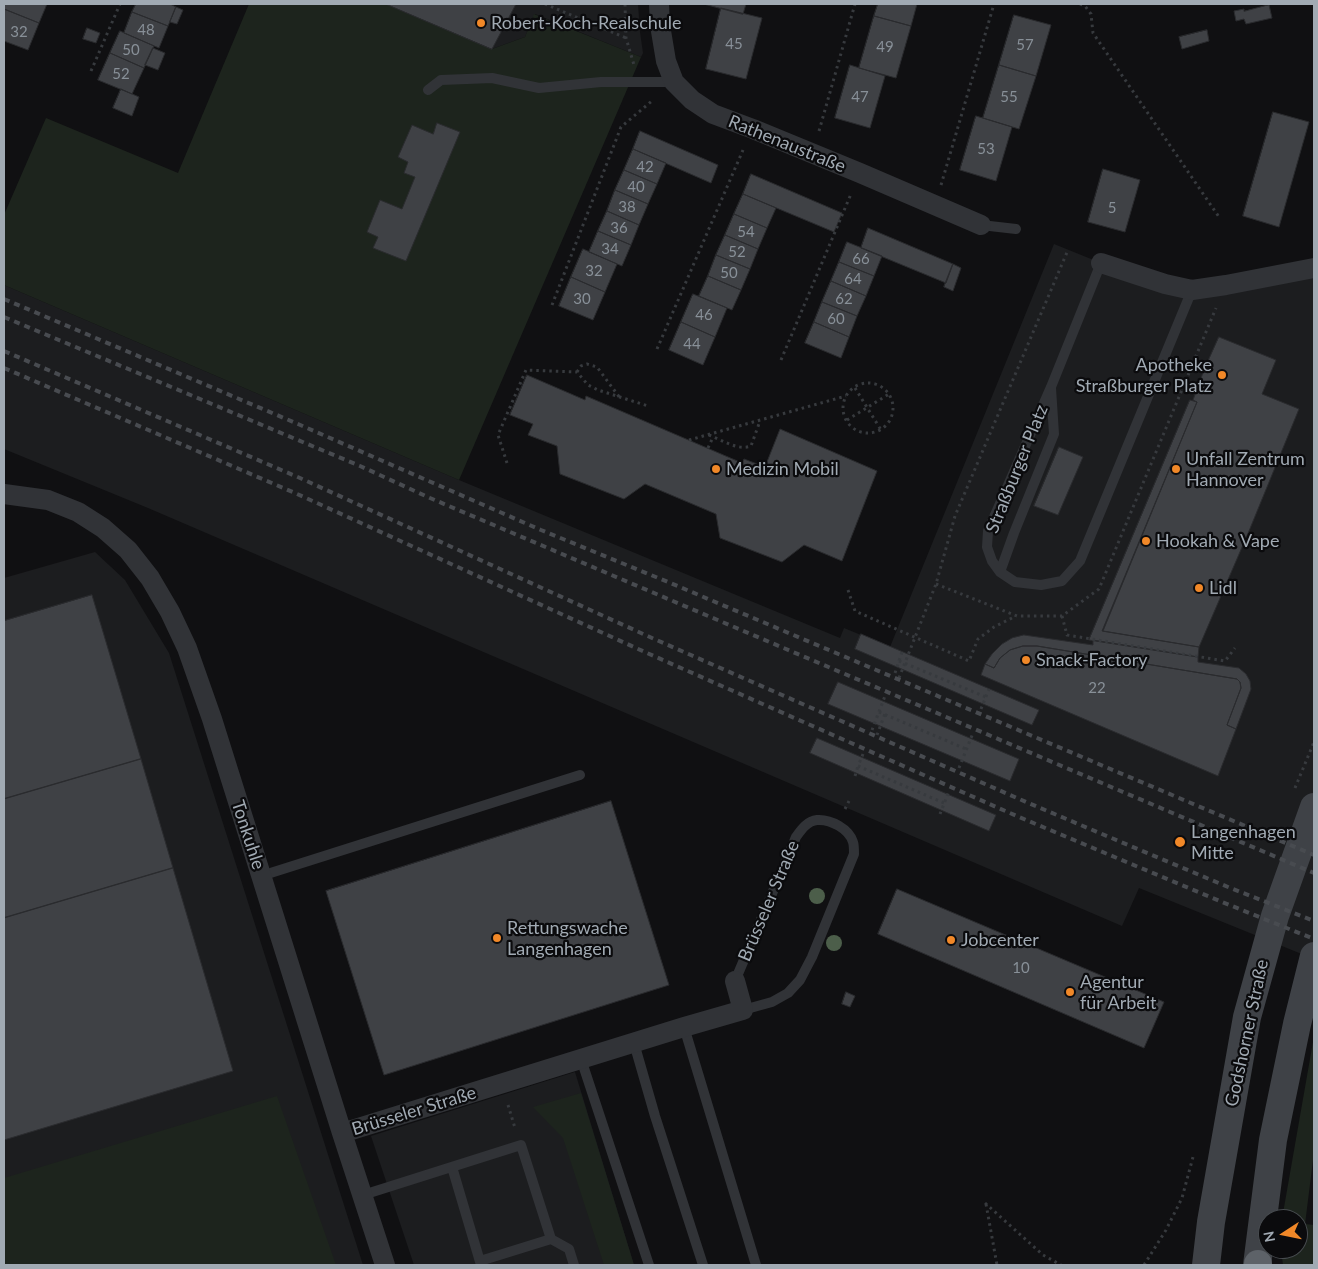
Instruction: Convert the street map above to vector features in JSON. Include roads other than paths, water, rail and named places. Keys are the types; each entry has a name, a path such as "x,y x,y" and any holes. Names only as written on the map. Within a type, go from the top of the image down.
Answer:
{"main road":[{"name":"Godshorner Straße","path":"1206,1265 1211,1222 1247,1017 1275,916 1314,807"},
{"path":"1258,1265 1274,1140 1296,1024 1314,956"},
{"path":"1188,1265 1211,1222"}],"street":[{"name":"Rathenaustraße","path":"659,4 660,25 666,61 674,82 692,100 713,114 812,153 981,225"},
{"name":"Straßburger Platz","path":"1101,263 1165,284 1192,290 1314,268"},
{"name":"Tonkuhle","path":"4,494 48,500 78,512 103,528 128,550 150,578 170,612 187,648 212,719 385,1265"},
{"name":"Brüsseler Straße","path":"342,1133 743,1010 735,981"}],"lane":[{"path":"428,90 441,80 492,78 539,88 601,82 674,82"},
{"path":"981,225 1016,229"},
{"name":"Straßburger Platz","path":"1000,572 992,561 987,547 988,532 1101,263"},
{"path":"1050,387 1054,434 1000,572 1015,582 1041,585 1062,581 1080,561 1192,290"},
{"path":"261,876 580,775"},
{"name":"Brüsseler Straße","path":"735,981 801,828 810,822 818,820 837,825 847,832 853,842 854,854 812,957 800,980 788,993 772,1002 743,1010"},
{"path":"684,1027 756,1265"},
{"path":"634,1043 655,1116 703,1265"},
{"path":"581,1059 648,1265"},
{"path":"363,1195 521,1145 551,1239 569,1249 574,1265"},
{"path":"452,1167 480,1263 551,1239"}],"railway":[{"path":"4,299 541,530 1314,855"},
{"path":"4,317 360,466 430,498 1314,873"},
{"path":"4,351 300,478 652,638 1026,802 1314,921"},
{"path":"4,368 295,493 647,653 1019,817 1314,939"}],"place":[{"name":"Robert-Koch-Realschule","path":"481,23"},
{"name":"Apotheke Straßburger Platz","path":"1222,375"},
{"name":"Medizin Mobil","path":"716,469"},
{"name":"Unfall Zentrum Hannover","path":"1176,469"},
{"name":"Hookah & Vape","path":"1146,541"},
{"name":"Lidl","path":"1199,588"},
{"name":"Snack-Factory","path":"1026,660"},
{"name":"Langenhagen Mitte","path":"1180,842"},
{"name":"Rettungswache Langenhagen","path":"497,938"},
{"name":"Jobcenter","path":"951,940"},
{"name":"Agentur für Arbeit","path":"1070,992"}]}
